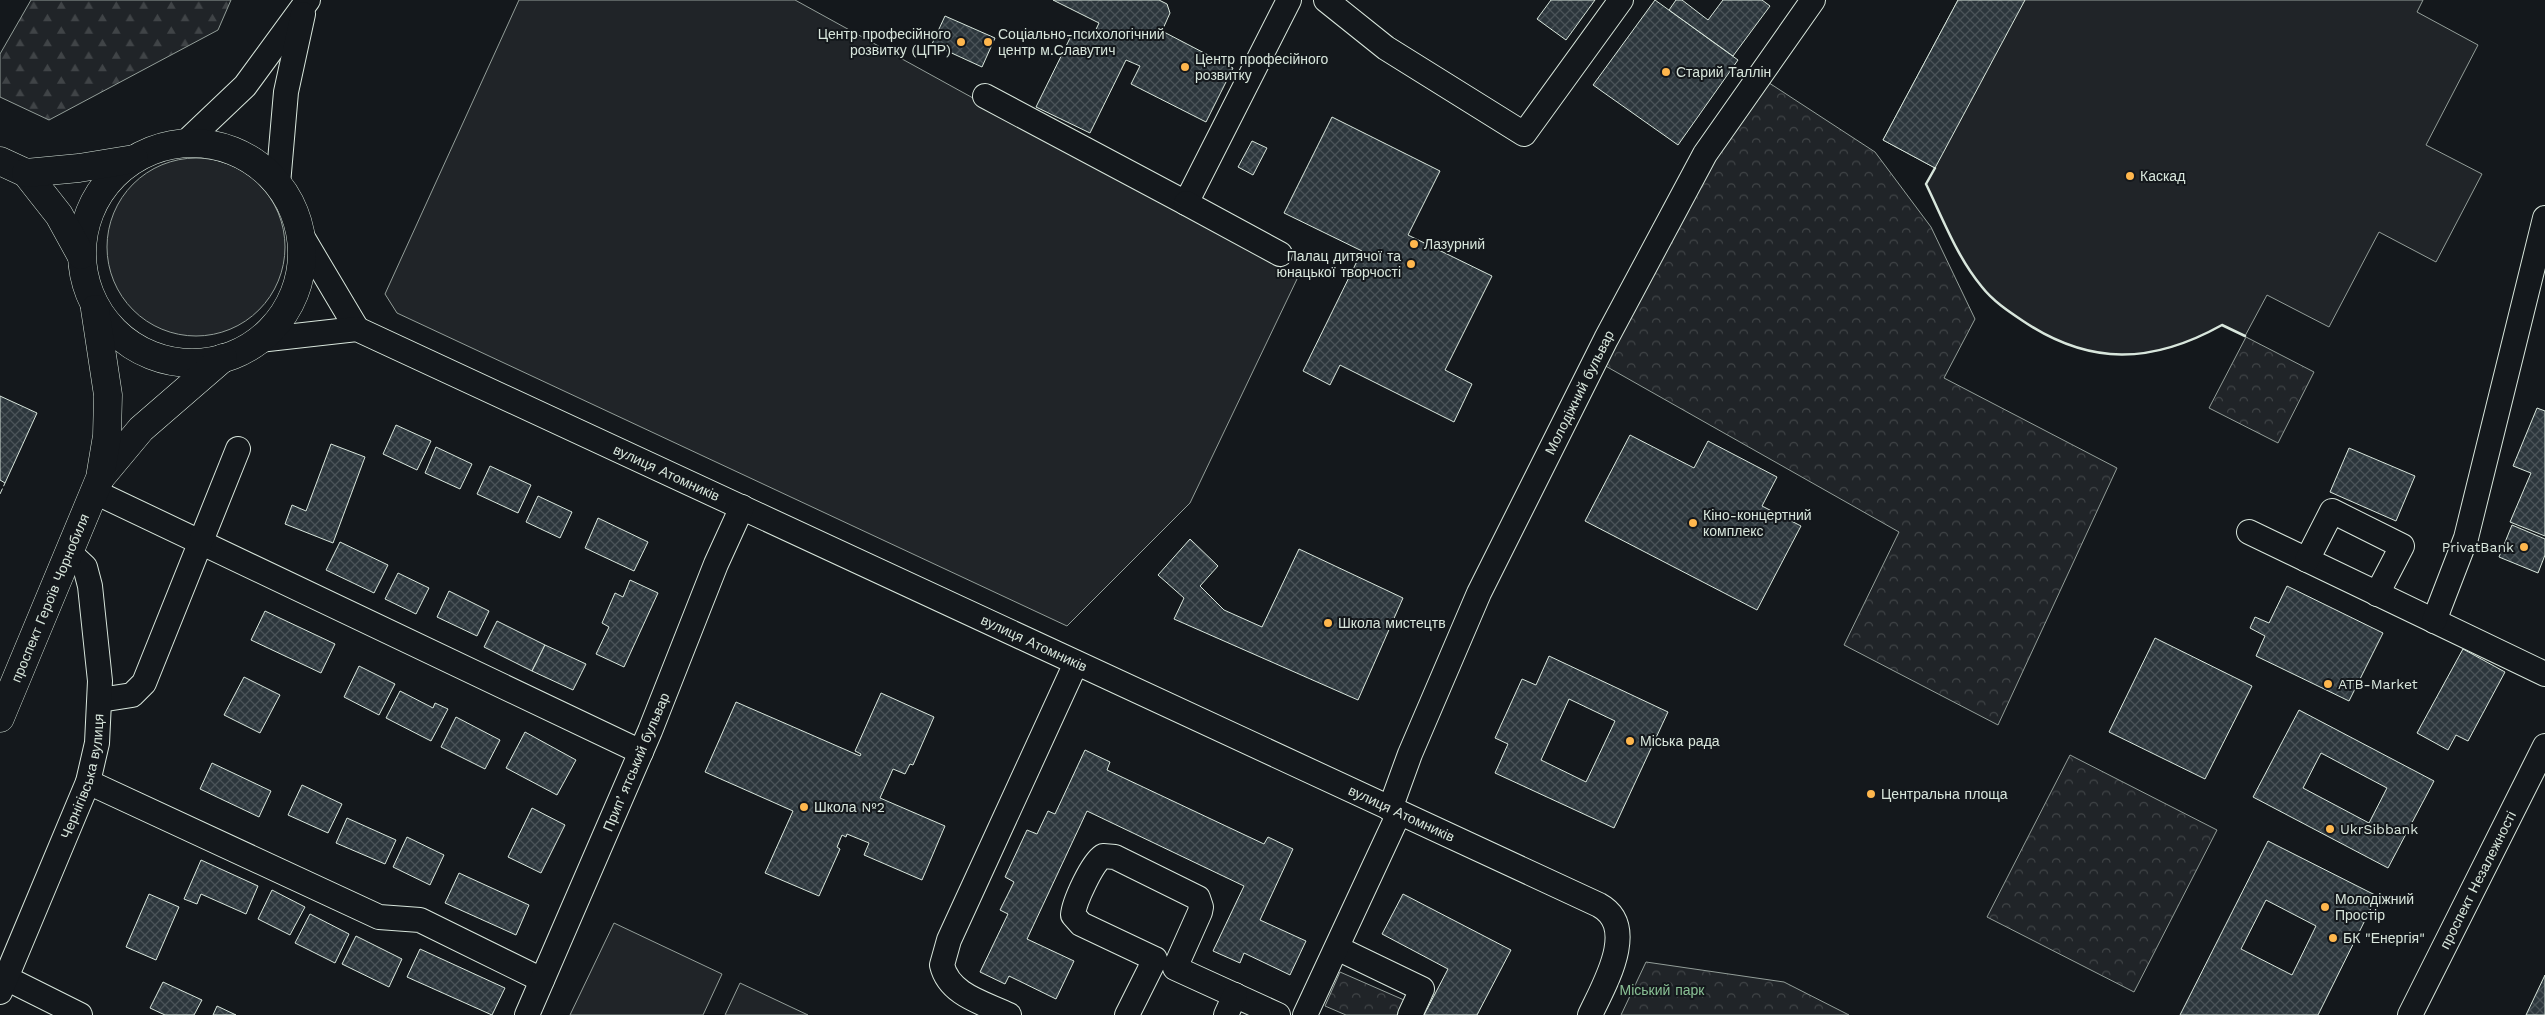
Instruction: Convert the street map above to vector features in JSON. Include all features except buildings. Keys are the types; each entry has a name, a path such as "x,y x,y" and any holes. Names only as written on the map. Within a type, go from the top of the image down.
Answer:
{"main road":[{"path":"26,173 79,168 134,158 151,150 186,142 221,146 237,152 259,166 278,184 288,199 300,233 300,273 295,292 274,326 259,340 242,351 223,358 202,362 180,362 159,358 139,349 121,337 106,321 94,303 87,288 82,255 84,228 94,201 105,184 134,158"},
{"path":"0,161 26,173 59,215 82,255"},
{"name":"проспект Героїв Чорнобиля","path":"0,718 97,485 107,436 108,405 105,366 94,303"},
{"name":"проспект Героїв Чорнобиля","path":"97,485 141,429 223,358"}],"street":[{"path":"1186,203 1289,0"},
{"path":"1326,0 1386,48 1524,134 1621,0"},
{"name":"Молодіжний бульвар","path":"1306,1015 1337,948 1394,811 1410,754 1479,593 1615,322 1704,154 1813,0"},
{"path":"186,142 244,86 306,4"},
{"path":"278,184 286,92 306,4"},
{"path":"985,96 1280,254"},
{"path":"2434,621 2466,538 2545,218"},
{"path":"259,340 357,329 300,233"},
{"name":"вулиця Атомників","path":"357,329 1394,811 1586,898 1611,914 1617,933 1615,952 1607,979 1590,1015"},
{"path":"100,700 132,695 144,683 238,449"},
{"path":"97,485 200,542 641,752"},
{"name":"Припʼятський бульвар","path":"527,1015 641,752 716,564 742,507"},
{"path":"2307,560 2332,511 2402,546 2377,594"},
{"path":"2249,532 2545,674"},
{"name":"Чернігівська вулиця","path":"3,985 88,782 97,743 100,700 93,610 85,567 70,553"},
{"path":"1009,1015 960,992 950,984 942,965 949,940 1076,663"},
{"name":"проспект Незалежності","path":"2410,1015 2545,746"},
{"path":"88,782 379,917 420,920 542,980"},
{"path":"1127,1015 1165,963 1201,908 1198,898 1115,857 1103,856 1095,864 1075,905 1073,915 1081,924 1165,963 1230,1005 1278,1015"},
{"path":"1337,948 1422,989 1410,1015"},
{"path":"3,985 80,1015"}],"green space":[{"path":"31,0 231,0 218,30 49,120 0,97 0,54"},
{"path":"519,0 795,0 1298,277 1190,503 1067,626 397,313 385,294"},
{"name":"Каскад","path":"1958,0 2423,0 2417,12 2478,45 2426,145 2482,174 2436,262 2379,232 2329,327 2267,295 2245,336 2222,325 2196,338 2146,353 2121,354 2097,352 2073,346 2048,336 2023,321 1986,292 1965,263 1926,184 1935,168 1883,140"},
{"path":"1760,77 1875,152 1931,227 1975,319 1944,378 2117,468 1998,725 1844,645 1899,532 1602,364"},
{"path":"196,158 230,165 245,173 259,184 270,198 278,213 285,247 278,281 270,296 259,310 245,321 230,329 196,336 162,329 147,321 133,310 122,296 114,281 107,247 114,213 122,198 133,184 147,173 162,165"},
{"path":"2246,337 2314,372 2278,443 2209,408"},
{"path":"2070,755 2217,830 2134,992 1987,917"},
{"path":"614,923 722,974 703,1015 570,1015"},
{"name":"Міський парк","path":"1646,962 1784,982 1849,1015 1621,1015"},
{"path":"1340,972 1404,1000 1397,1015 1346,1015 1325,1006"},
{"path":"740,983 808,1015 725,1015"}],"fence":[{"path":"0,494 5,483"}],"wall":[{"path":"1935,168 1926,184 1951,237 1973,275 1986,292 2001,306 2048,336 2073,346 2097,352 2121,354 2146,353 2171,347 2196,338 2222,325 2245,336"}],"place":[{"name":"Центр професійного розвитку (ЦПР)","path":"961,42"},
{"name":"Соціально-психологічний центр м.Славутич","path":"988,42"},
{"name":"Центр професійного розвитку","path":"1185,67"},
{"name":"Старий Таллін","path":"1666,72"},
{"name":"Каскад","path":"2130,176"},
{"name":"Лазурний","path":"1414,244"},
{"name":"Палац дитячої та юнацької творчості","path":"1411,264"},
{"name":"Кіно-концертний комплекс","path":"1693,523"},
{"name":"PrivatBank","path":"2524,547"},
{"name":"Школа мистецтв","path":"1328,623"},
{"name":"ATB-Market","path":"2328,684"},
{"name":"Міська рада","path":"1630,741"},
{"name":"Центральна площа","path":"1871,794"},
{"name":"Школа №2","path":"804,807"},
{"name":"UkrSibbank","path":"2330,829"},
{"name":"Молодіжний Простір","path":"2325,907"},
{"name":"БК \"Енергія\"","path":"2333,938"}]}
